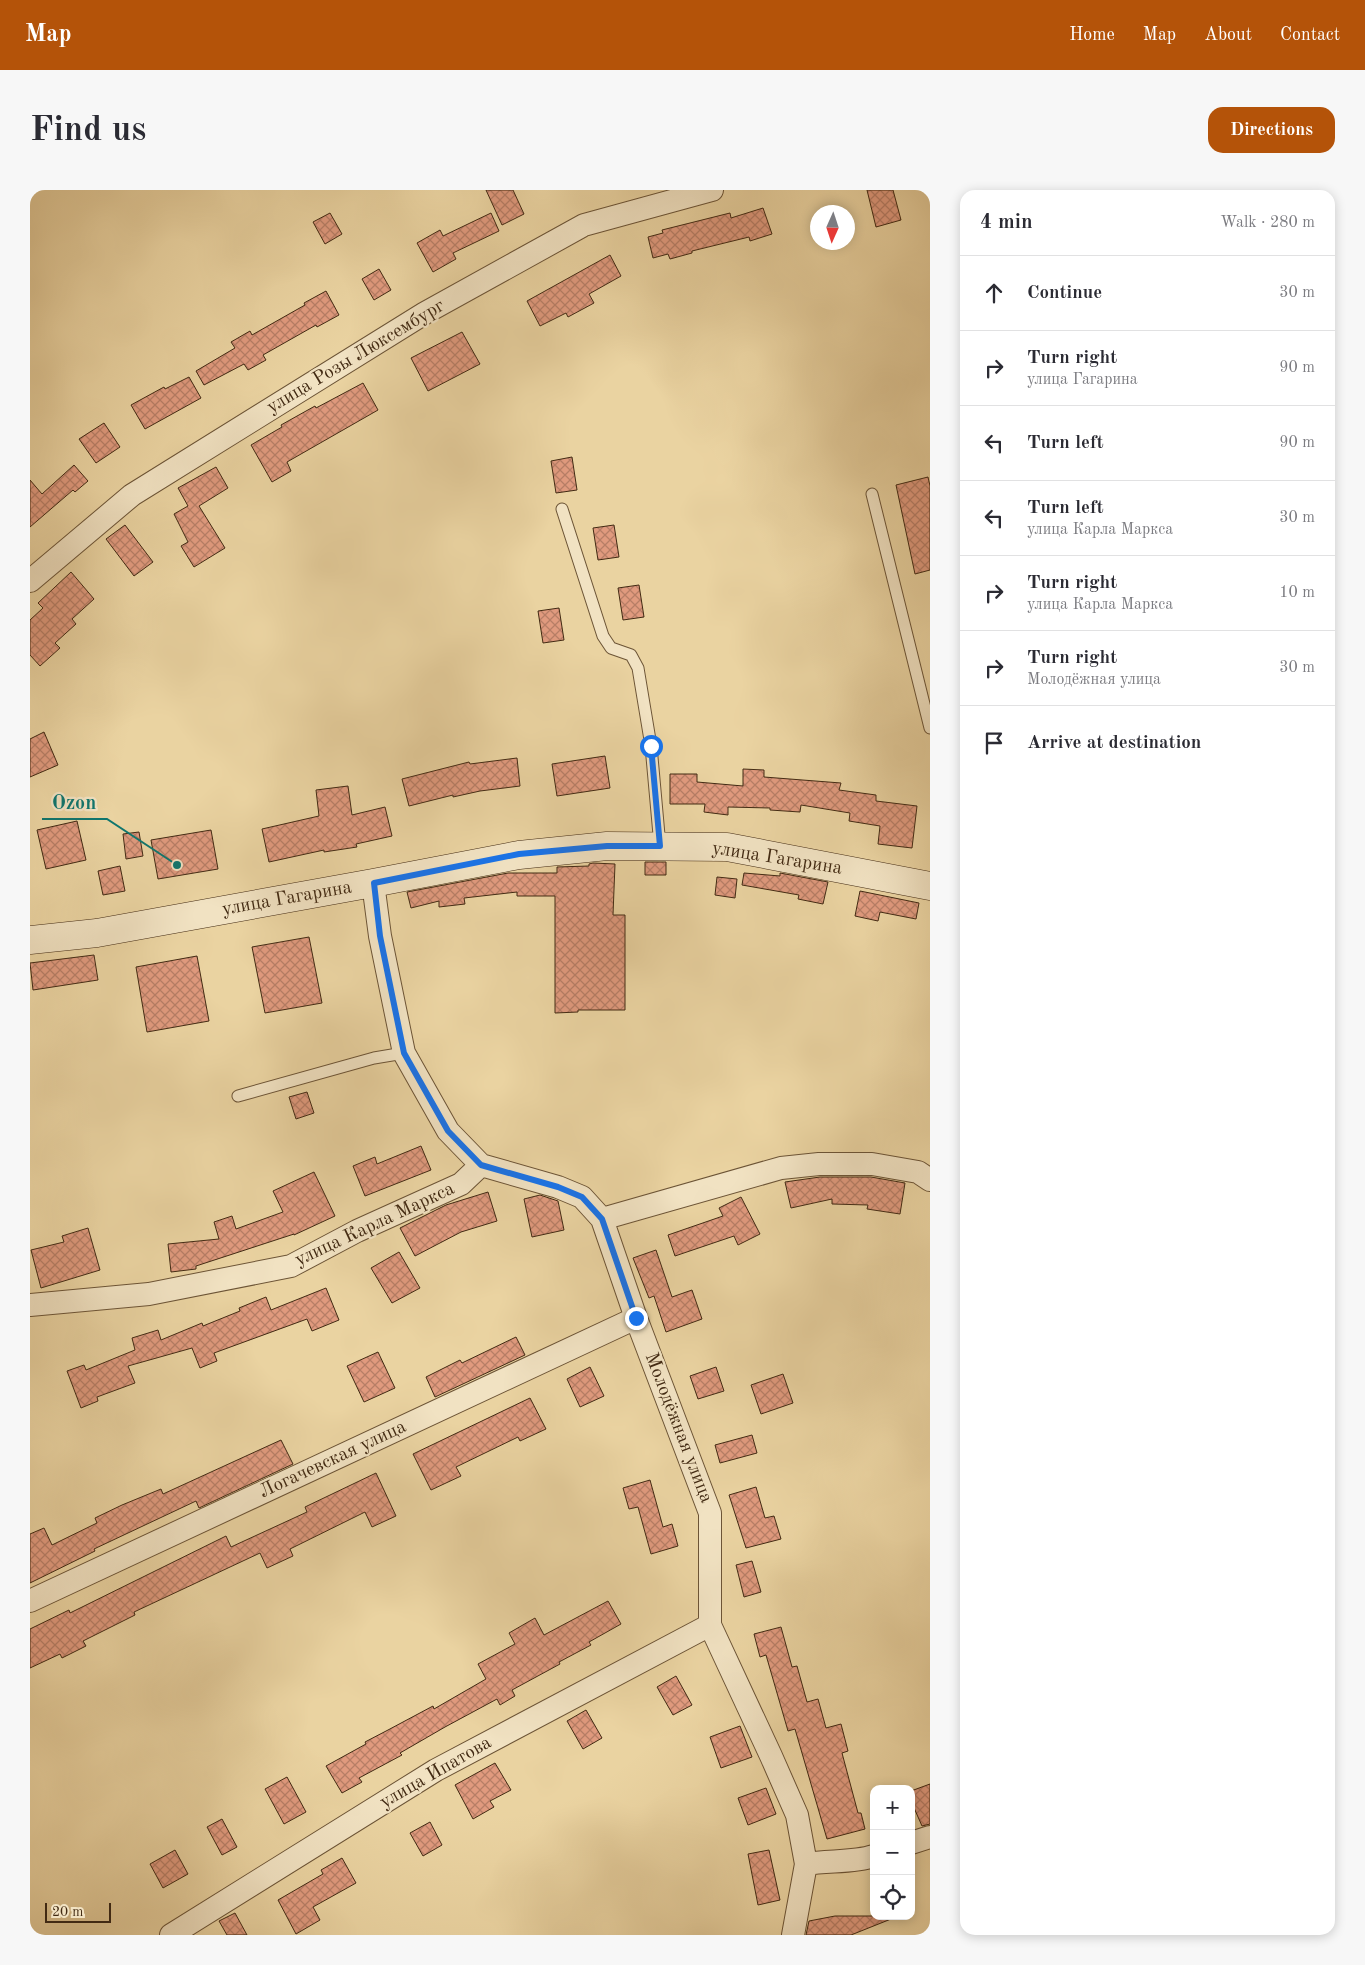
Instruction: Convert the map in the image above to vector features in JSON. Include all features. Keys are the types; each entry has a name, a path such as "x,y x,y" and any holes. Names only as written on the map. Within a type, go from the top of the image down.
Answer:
{"main road":[{"name":"улица Гагарина","path":"30,940 96,933 374,883 519,854 607,846 727,847 930,886"}],"street":[{"name":"улица Розы Люксембург","path":"30,581 132,495 425,313 584,225 712,190"},
{"path":"374,883 380,936 404,1053 448,1131 481,1165 558,1187 582,1197 602,1219 781,1168 818,1164 872,1164 918,1172 930,1180"},
{"name":"улица Карла Маркса","path":"30,1305 149,1294 291,1266 357,1231 461,1184 481,1165"},
{"name":"Молодёжная улица","path":"602,1219 636,1318 710,1513 710,1625 771,1756 796,1816 806,1864 792,1935"},
{"name":"Логачевская улица","path":"30,1601 636,1318"},
{"name":"улица Ипатова","path":"171,1935 436,1770 710,1625"},
{"path":"915,1842 930,1837"},
{"path":"806,1864 870,1858"}],"lane":[{"path":"872,494 930,728"},
{"path":"562,510 603,636 611,648 630,656 638,668 651,746 660,846"},
{"path":"238,1096 374,1058 404,1053"}],"building":[{"path":"486,190 513,190 524,214 502,225"},
{"path":"867,190 893,190 901,220 876,227"},
{"path":"763,208 772,234 750,241 749,237 692,251 692,253 670,259 668,254 653,258 648,237 663,233 662,230 730,213 731,218"},
{"path":"330,213 342,234 325,244 313,222"},
{"path":"491,213 499,231 453,253 456,259 433,272 417,243 440,230 443,236"},
{"path":"610,255 621,276 589,294 594,303 568,317 566,313 540,326 527,301"},
{"path":"379,269 391,290 374,300 362,279"},
{"path":"326,291 339,315 317,327 316,325 263,355 266,360 248,370 244,364 204,385 196,371 235,348 231,342 250,331 252,335"},
{"path":"462,332 480,364 428,391 411,358"},
{"path":"189,377 201,398 145,429 131,405 164,387 165,389"},
{"path":"363,383 378,410 287,462 291,471 272,482 251,445 315,406 316,408"},
{"path":"104,423 120,447 96,463 79,439"},
{"path":"572,457 577,490 556,493 551,461"},
{"path":"74,465 88,481 75,492 73,490 30,527 30,480 42,494"},
{"path":"216,467 228,488 199,506 225,548 194,567 181,546 188,542 174,514 188,506 178,488"},
{"path":"928,477 930,486 930,570 915,574 896,485"},
{"path":"125,525 153,562 134,576 106,539"},
{"path":"614,525 619,557 598,560 593,528"},
{"path":"71,572 94,599 72,619 76,624 55,643 60,648 40,666 30,655 30,620 43,608 38,603"},
{"path":"639,585 644,617 623,620 618,588"},
{"path":"559,608 564,640 543,643 538,611"},
{"path":"44,732 58,765 30,777 30,739"},
{"path":"605,756 610,788 557,796 552,764"},
{"path":"517,758 520,786 480,791 453,797 453,795 409,806 402,779 469,762 470,764"},
{"path":"743,769 764,770 764,777 841,783 839,790 876,795 876,801 917,806 912,848 878,844 880,826 849,821 850,813 801,805 800,812 770,810 770,808 728,807 728,815 704,812 705,804 670,804 670,774 697,774 697,782 743,786"},
{"path":"348,786 352,815 385,807 392,836 356,844 357,847 324,852 324,850 269,862 262,829 319,816 316,790"},
{"path":"77,821 86,860 46,869 37,830"},
{"path":"211,830 218,869 158,879 151,840"},
{"path":"139,832 143,856 126,859 123,834"},
{"path":"645,862 666,862 666,875 645,875"},
{"path":"589,864 615,864 613,915 625,915 625,1010 578,1010 578,1012 555,1013 555,896 517,896 517,892 464,898 465,904 439,907 439,901 411,908 407,892 508,873 557,873 557,867 589,866"},
{"path":"120,866 125,891 103,895 98,871"},
{"path":"744,873 780,876 780,873 828,882 823,904 798,899 799,895 742,885"},
{"path":"717,877 737,879 735,898 715,895"},
{"path":"860,891 919,903 916,919 880,912 878,921 855,916"},
{"path":"309,937 322,1003 265,1013 252,947"},
{"path":"94,955 98,980 33,990 30,963"},
{"path":"197,956 209,1021 147,1032 136,967"},
{"path":"307,1092 314,1113 296,1119 289,1097"},
{"path":"421,1146 431,1170 365,1196 353,1166 375,1157 377,1164"},
{"path":"314,1172 335,1216 294,1235 196,1266 196,1269 171,1272 168,1244 219,1239 214,1222 232,1216 236,1229 283,1212 273,1191"},
{"path":"820,1177 871,1177 905,1183 900,1214 867,1209 868,1205 832,1204 832,1199 791,1208 785,1182"},
{"path":"488,1192 497,1221 461,1232 415,1256 400,1228 446,1205"},
{"path":"540,1195 558,1201 564,1230 532,1237 524,1199"},
{"path":"741,1197 760,1234 738,1245 734,1236 675,1256 668,1235 723,1216 719,1208"},
{"path":"88,1228 100,1270 41,1288 31,1250 64,1242 62,1236"},
{"path":"656,1250 672,1297 692,1290 702,1319 666,1332 654,1296 649,1298 633,1258"},
{"path":"399,1252 420,1288 392,1303 371,1268"},
{"path":"326,1288 339,1320 312,1331 307,1319 214,1353 217,1361 200,1368 192,1348 128,1366 135,1383 97,1397 98,1401 81,1408 67,1371 84,1365 86,1370 135,1350 132,1338 158,1330 161,1340 202,1323 203,1326 240,1311 239,1308 266,1297 271,1310"},
{"path":"516,1337 525,1355 435,1397 426,1377 460,1360 462,1363"},
{"path":"378,1352 395,1388 364,1402 347,1366"},
{"path":"590,1367 604,1396 580,1407 567,1379"},
{"path":"716,1367 724,1391 698,1399 690,1376"},
{"path":"783,1374 793,1403 761,1414 751,1385"},
{"path":"530,1398 546,1429 520,1441 518,1437 456,1467 461,1476 431,1490 413,1454"},
{"path":"752,1435 757,1453 720,1463 715,1445"},
{"path":"281,1440 293,1464 199,1508 196,1501 94,1549 95,1551 30,1583 30,1534 44,1528 52,1545 97,1523 95,1518 122,1505 161,1489 163,1494"},
{"path":"376,1473 396,1516 372,1527 365,1512 290,1549 293,1556 267,1568 260,1553 134,1612 135,1615 83,1641 86,1646 62,1658 60,1654 30,1668 30,1629 69,1610 70,1613 226,1536 231,1547 307,1512 305,1507"},
{"path":"650,1480 663,1527 672,1524 678,1546 651,1554 638,1507 629,1509 623,1488"},
{"path":"756,1487 765,1518 774,1516 781,1539 746,1548 729,1495"},
{"path":"752,1561 761,1592 744,1597 736,1565"},
{"path":"608,1601 621,1624 589,1642 591,1645 559,1662 560,1664 512,1690 515,1696 500,1705 497,1699 445,1727 400,1753 402,1755 359,1778 362,1782 342,1793 326,1766 366,1744 365,1742 433,1706 434,1709 486,1679 478,1664 515,1644 509,1633 535,1618 544,1635"},
{"path":"781,1627 792,1667 797,1666 807,1702 818,1699 826,1728 841,1724 848,1751 842,1753 858,1813 861,1813 865,1829 827,1839 795,1729 788,1731 766,1655 760,1657 754,1634"},
{"path":"676,1676 692,1705 673,1715 657,1687"},
{"path":"586,1710 602,1738 583,1749 567,1721"},
{"path":"740,1726 752,1757 721,1768 710,1737"},
{"path":"495,1763 511,1790 490,1801 494,1807 473,1819 455,1785"},
{"path":"287,1777 306,1812 284,1824 265,1789"},
{"path":"930,1784 930,1824 922,1826 915,1810 915,1790"},
{"path":"766,1788 776,1814 748,1825 738,1798"},
{"path":"222,1819 237,1847 222,1855 207,1827"},
{"path":"430,1822 442,1845 423,1856 410,1833"},
{"path":"175,1850 188,1874 163,1888 150,1864"},
{"path":"769,1850 780,1900 758,1905 748,1854"},
{"path":"342,1858 356,1883 313,1907 320,1920 296,1934 278,1900 323,1874 321,1870"},
{"path":"235,1913 247,1935 227,1935 219,1921"},
{"path":"835,1916 870,1916 870,1920 888,1920 851,1935 806,1935 809,1921"}],"place":[{"name":"Ozon","path":"177,865"}],"route":[{"path":"636,1318 602,1219 582,1197 558,1187 481,1165 448,1131 404,1053 380,936 374,883 519,854 607,846 660,846 651,746"}]}
